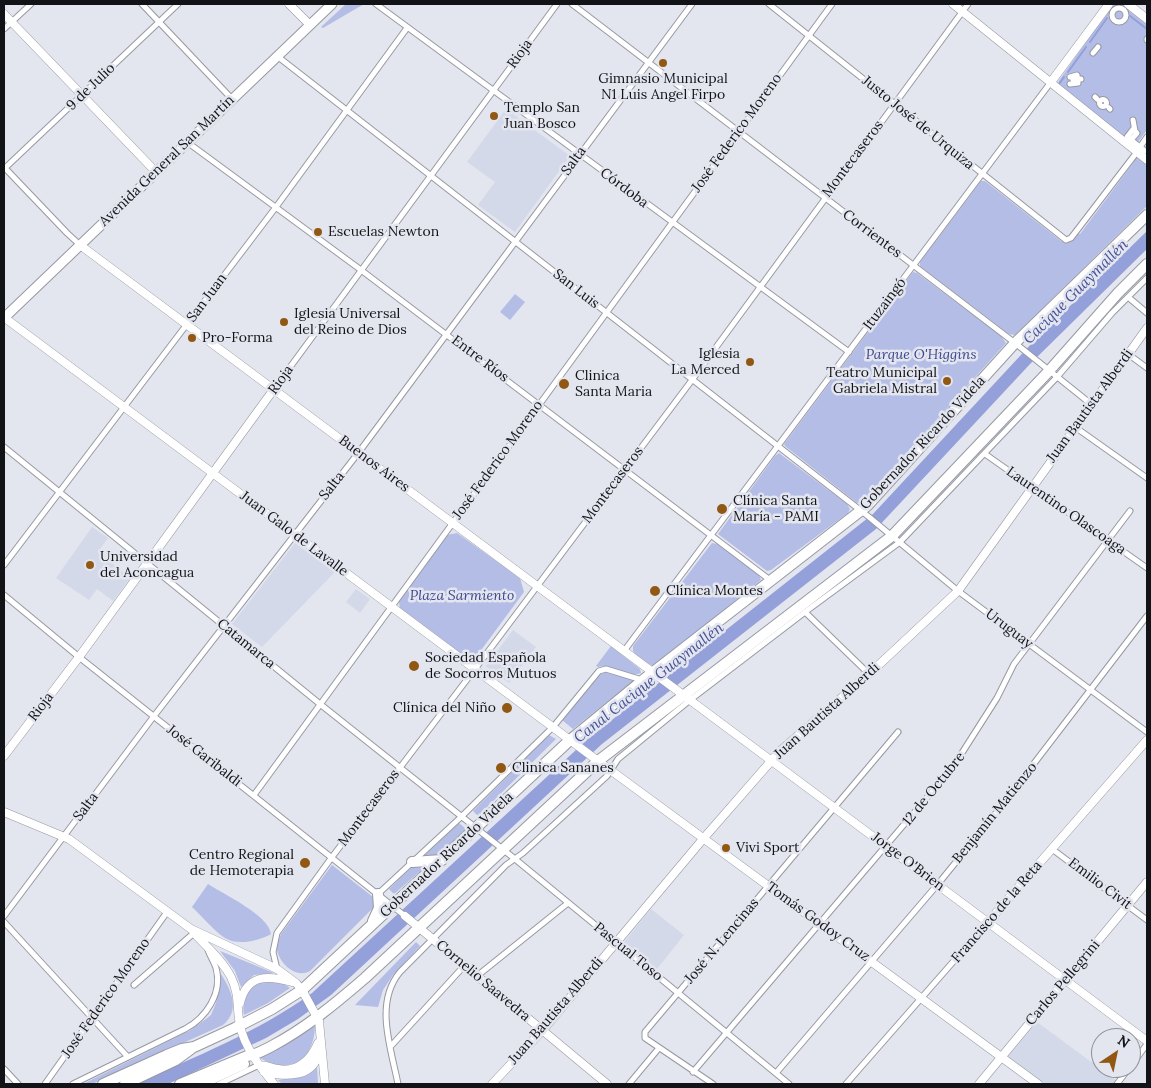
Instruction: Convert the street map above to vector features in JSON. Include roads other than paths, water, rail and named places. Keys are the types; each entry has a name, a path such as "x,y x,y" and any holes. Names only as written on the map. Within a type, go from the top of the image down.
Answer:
{"highway":[{"name":"Gobernador Ricardo Videla","path":"180,1084 247,1056 246,1041 272,1009 308,1000 365,978 442,860 480,832 570,740 643,680 770,580 868,516 874,499 1015,343 1147,215"},
{"name":"Gobernador Ricardo Videla","path":"103,1084 182,1049 246,1041 280,1041 308,1000 370,928 406,917 498,846 588,753 687,698 896,539 1053,374 1118,293 1147,264"},
{"path":"412,862 442,860"},
{"path":"370,928 379,908 378,894"},
{"name":"Gobernador Ricardo Videla","path":"201,1084 250,1061 246,1041"},
{"name":"Gobernador Ricardo Videla","path":"125,1084 181,1057 194,1047"}],"main road":[{"name":"Avenida General San Martín","path":"4,318 332,4"}],"street":[{"path":"4,29 31,4"},
{"path":"142,4 232,99"},
{"name":"9 de Julio","path":"4,168 178,4"},
{"path":"289,4 310,25"},
{"name":"Córdoba","path":"376,4 671,223 849,352"},
{"name":"Rioja","path":"4,756 79,657 557,4"},
{"name":"Corrientes","path":"572,4 1092,404"},
{"name":"Salta","path":"4,916 154,716 359,452 578,154 692,4"},
{"name":"Justo José de Urquiza","path":"769,4 1063,237 1069,239 1141,150"},
{"name":"José Federico Moreno","path":"254,795 832,4"},
{"path":"953,4 1141,150"},
{"name":"Montecaseros","path":"277,969 273,952 277,933 332,857 692,380 968,4"},
{"path":"1125,6 1126,15 1120,23 1112,17 1111,7 1125,6 1147,19"},
{"name":"Ituzaingó","path":"624,651 713,536 778,446 1051,82 1111,7"},
{"path":"4,14 156,172"},
{"name":"San Juan","path":"4,565 276,207 407,28"},
{"name":"San Luis","path":"277,56 868,516"},
{"path":"1131,125 1137,133 1131,140 1141,150 1147,160"},
{"path":"1141,150 1147,137"},
{"name":"Entre Ríos","path":"186,142 539,403 770,580"},
{"path":"4,168 80,245"},
{"name":"Buenos Aires","path":"80,245 668,684"},
{"path":"398,1084 386,1010 389,990 400,972 506,865 607,776 618,759 687,698 805,612 896,539 985,454 1053,374 1147,278"},
{"path":"1128,297 1147,312"},
{"name":"Juan Galo de Lavalle","path":"4,318 588,753"},
{"name":"Juan Bautista Alberdi","path":"492,1084 542,1031 771,760 870,674 958,591 1147,328"},
{"path":"1128,354 1147,368"},
{"path":"1075,427 1147,478"},
{"name":"Catamarca","path":"4,447 489,839"},
{"name":"Laurentino Olascoaga","path":"985,454 1147,568"},
{"name":"12 de Octubre","path":"693,1072 958,761 997,698 1014,664 1130,511"},
{"name":"Uruguay","path":"868,516 958,591 1147,732"},
{"name":"José Garibaldi","path":"4,595 79,657 406,917"},
{"path":"805,612 870,674"},
{"name":"Benjamín Matienzo","path":"776,1074 996,813 1147,616"},
{"path":"378,894 461,817 553,727 600,670 611,670 643,680"},
{"name":"Jorge O'Brien","path":"668,684 1147,1042"},
{"name":"José N. Lencinas","path":"659,1048 645,1038 644,1032 898,732"},
{"name":"Francisco de la Reta","path":"846,1084 1147,740"},
{"name":"Tomás Godoy Cruz","path":"588,753 1038,1084"},
{"path":"4,812 64,837 192,931 221,963 230,976 237,992 239,1012 246,1041 261,1068 274,1084"},
{"name":"Pascual Toso","path":"489,839 789,1084"},
{"name":"Emilio Civit","path":"1052,849 1147,920"},
{"name":"Carlos Pellegrini","path":"979,1084 1147,882"},
{"path":"477,976 568,902"},
{"name":"José Federico Moreno","path":"45,1084 167,912"},
{"name":"Cornelio Saavedra","path":"406,917 607,1084"},
{"path":"4,922 128,1057"},
{"path":"192,931 277,969 308,1000 321,1036 325,1084"},
{"path":"134,985 192,931"},
{"path":"74,1084 185,1029 199,1020 210,1005 217,980 216,969 207,947"},
{"path":"391,1046 464,966"},
{"path":"239,1012 243,993 255,980 263,977 273,977 308,1000"},
{"path":"219,1084 261,1068 284,1070 295,1068 309,1059 321,1036"},
{"path":"629,1084 659,1048 713,1084"},
{"path":"4,1069 18,1084"}],"waterway":[{"path":"1130,16 1147,29"},
{"path":"1090,42 1107,18"},
{"path":"1068,72 1086,47"},
{"path":"1059,84 1064,77"}],"place":[{"name":"Gimnasio Municipal N1 Luis Angel Firpo","path":"663,63"},
{"name":"Templo San Juan Bosco","path":"494,116"},
{"name":"Escuelas Newton","path":"318,232"},
{"name":"Iglesia Universal del Reino de Dios","path":"284,322"},
{"name":"Pro-Forma","path":"192,338"},
{"name":"Iglesia La Merced","path":"750,362"},
{"name":"Teatro Municipal Gabriela Mistral","path":"947,381"},
{"name":"Clinica Santa Maria","path":"564,384"},
{"name":"Clínica Santa María - PAMI","path":"722,509"},
{"name":"Universidad del Aconcagua","path":"90,565"},
{"name":"Clínica Montes","path":"655,591"},
{"name":"Sociedad Española de Socorros Mutuos","path":"414,666"},
{"name":"Clínica del Niño","path":"507,708"},
{"name":"Clinica Sananes","path":"501,768"},
{"name":"Vivi Sport","path":"726,848"},
{"name":"Centro Regional de Hemoterapia","path":"305,863"}],"water label":[{"name":"Cacique Guaymallén","path":"1076,292"},
{"name":"Canal Cacique Guaymallén","path":"649,683"}],"park label":[{"name":"Parque O'Higgins","path":"921,355"},
{"name":"Plaza Sarmiento","path":"462,596"}]}
